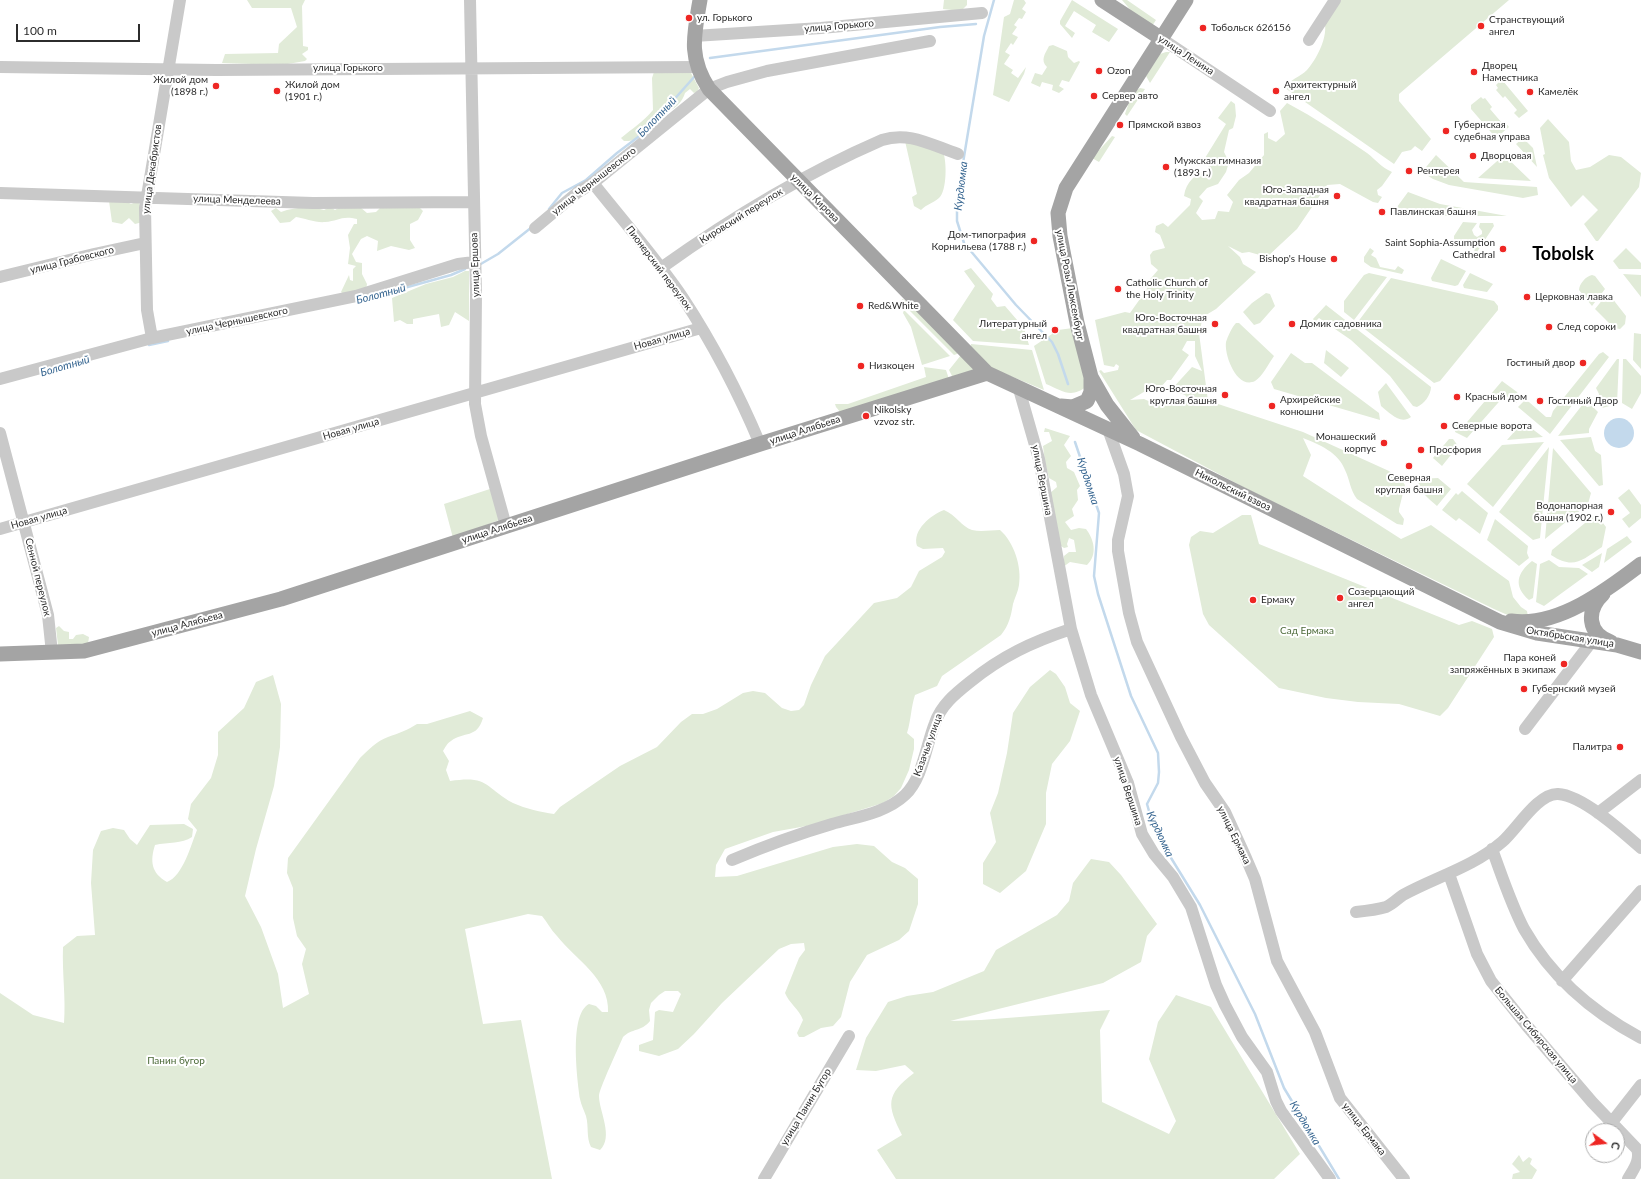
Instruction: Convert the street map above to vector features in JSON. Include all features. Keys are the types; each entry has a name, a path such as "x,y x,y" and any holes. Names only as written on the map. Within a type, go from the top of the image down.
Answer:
{"main road":[{"name":"улица Кирова","path":"700,0 694,36 697,67 709,89 987,373"},
{"name":"улица Ленина","path":"1102,0 1162,39"},
{"name":"улица Розы Люксембург","path":"1140,444 1130,435 1110,410 1090,377 1062,252 1058,224 1061,201 1078,170 1186,0"},
{"name":"Никольский взвоз","path":"987,373 1140,444 1477,611"},
{"name":"улица Алябьева","path":"0,654 71,652 99,648 281,599 760,444 987,373"},
{"path":"1054,405 1068,407 1083,404 1091,392 1090,377"},
{"path":"1477,611 1509,620 1532,621 1571,608 1607,589 1641,564"},
{"path":"1607,589 1594,604 1591,623 1593,629 1600,637 1617,645"},
{"name":"Октябрьская улица","path":"1477,611 1525,631 1617,645 1641,652"}],"street":[{"name":"улица Декабристов","path":"152,338 147,310 145,243 146,197 180,0"},
{"name":"улица Ершова","path":"470,0 476,318 474,393 481,436 506,526"},
{"path":"1309,40 1335,0"},
{"name":"улица Горького","path":"694,36 821,28 982,13"},
{"name":"улица Ленина","path":"1162,39 1270,111"},
{"path":"709,89 727,82 766,71 930,41"},
{"name":"улица Горького","path":"0,67 216,70 697,67"},
{"name":"улица Чернышевского","path":"535,228 578,192 593,183 709,89"},
{"name":"Кировский переулок","path":"661,268 686,250 798,181 868,146 896,136 907,136 958,154"},
{"name":"Пионерский переулок","path":"593,183 661,268 701,328 731,383 760,444"},
{"name":"улица Менделеева","path":"0,193 313,203 473,202"},
{"name":"улица Грабовского","path":"0,277 145,243"},
{"name":"улица Чернышевского","path":"0,379 152,338 356,296 458,264 474,262"},
{"name":"Новая улица","path":"0,529 701,328"},
{"name":"улица Вершина","path":"1019,389 1039,458 1071,629 1091,696 1128,783 1142,834 1154,854 1173,877 1191,907 1216,985 1242,1037 1267,1072 1276,1101 1281,1111 1330,1179"},
{"name":"улица Ермака","path":"1108,429 1124,474 1128,496 1127,507 1118,540 1118,551 1126,599 1138,642 1181,737 1205,783 1225,812 1246,858 1255,879 1277,961 1315,1032 1340,1098 1404,1179"},
{"name":"Сенной переулок","path":"0,434 48,615 52,653"},
{"name":"Казачья улица","path":"732,860 784,839 882,810 898,801 913,786 935,721 947,702 980,674 1011,653 1042,639 1071,629"},
{"path":"1525,729 1592,641"},
{"path":"1598,813 1641,780"},
{"path":"1356,912 1390,905 1403,896 1449,874 1492,850 1510,834 1545,797 1554,794 1566,796 1598,813 1641,848"},
{"path":"1492,850 1524,927 1541,955 1562,981 1576,994 1599,1012 1641,1038"},
{"name":"Большая Сибирская улица","path":"1449,874 1461,912 1485,972 1527,1026 1612,1122 1638,1149 1640,1154 1638,1162 1628,1179"},
{"path":"1562,981 1641,891"},
{"name":"улица Панин Бугор","path":"764,1179 849,1036"},
{"path":"1612,1122 1641,1085"}],"green space":[{"path":"247,0 305,0 302,6 303,46 308,47 308,50 302,54 307,59 305,61 282,65 222,63 225,54 278,53 279,44 297,27 291,8 252,8"},
{"path":"944,0 967,0 967,5 961,11 943,9"},
{"path":"1014,0 1024,0 1026,3 1022,9 1026,12 1022,19 1019,18 1014,25 1017,27 1012,34 1018,37 1013,45 1011,43 1005,52 1010,55 1004,64 1013,70 1011,73 1018,78 1026,67 1024,74 1009,102 993,95 1004,17 1010,14"},
{"path":"1072,0 1118,29 1109,42 1092,32 1096,25 1074,11 1065,26 1075,33 1072,38 1060,24 1060,21"},
{"path":"1122,0 1127,0 1156,20 1152,26 1133,13"},
{"path":"1341,0 1509,0 1399,94 1399,101 1431,139 1422,151 1415,146 1411,150 1402,152 1394,164 1285,88 1290,82 1307,70 1314,61 1323,43 1325,25"},
{"path":"1053,45 1067,51 1068,57 1074,63 1080,62 1069,82 1062,80 1059,86 1064,89 1059,93 1052,90 1053,85 1042,82 1040,87 1031,83 1035,73 1042,75 1047,67 1044,62 1044,57 1049,46"},
{"path":"1170,52 1150,83 1146,76 1160,54"},
{"path":"685,71 691,73 699,88 697,92 694,93 690,89 685,93 678,105 672,110 665,112 663,116 646,133 636,139 624,141 621,138 653,110 652,78 654,72"},
{"path":"1500,81 1503,81 1528,111 1519,118 1514,113 1517,110 1505,96 1503,98 1496,90 1498,88 1496,85"},
{"path":"1140,88 1145,89 1127,116 1125,114 1130,100 1134,93"},
{"path":"1481,97 1483,99 1485,98 1492,107 1490,109 1502,123 1504,121 1509,127 1496,138 1471,109 1471,105"},
{"path":"1231,101 1235,104 1236,116 1233,128 1229,130 1224,152 1229,162 1226,172 1218,184 1207,188 1199,197 1203,201 1196,213 1202,220 1215,219 1218,211 1229,212 1233,202 1227,195 1239,180 1249,173 1264,155 1264,134 1268,132 1268,138 1276,142 1285,134 1280,111 1287,103 1338,133 1392,172 1382,186 1377,190 1378,195 1382,197 1378,203 1373,202 1340,184 1327,185 1297,229 1267,257 1249,252 1242,253 1228,246 1240,257 1243,264 1256,272 1216,309 1206,315 1202,321 1199,333 1208,401 1215,406 1212,402 1303,432 1389,471 1405,485 1399,509 1399,512 1404,519 1403,525 1397,524 1357,499 1345,470 1338,459 1322,446 1303,438 1311,455 1303,476 1401,539 1431,525 1509,581 1513,597 1521,607 1527,611 1528,617 1512,617 1494,609 1249,490 1136,430 1099,371 1101,370 1104,373 1118,370 1119,366 1116,364 1114,367 1104,365 1095,320 1125,312 1130,313 1147,289 1146,284 1158,270 1151,264 1150,255 1153,251 1165,248 1160,235 1155,232 1156,226 1163,223 1168,227 1190,205 1191,199 1184,196 1187,186 1192,179 1209,168 1205,158 1226,124 1218,118","holes":["1187,341 1195,341 1195,356 1202,371 1192,367 1171,390 1185,395 1189,400 1173,399 1155,404 1144,399 1130,400 1148,390 1160,387 1167,380 1171,380 1189,355 1182,350"]},
{"path":"1548,119 1569,142 1571,161 1576,170 1590,167 1609,155 1621,157 1641,173 1639,187 1598,241 1596,241 1584,224 1598,210 1583,195 1571,207 1549,178 1543,155 1545,154 1540,128"},
{"path":"1112,136 1115,137 1099,162 1092,158"},
{"path":"1523,138 1533,148 1537,167 1516,144"},
{"path":"905,141 943,152 944,156 946,176 942,194 937,200 921,210 914,206 912,197 917,194"},
{"path":"1436,155 1464,182 1537,187 1538,195 1523,198 1449,185 1433,179 1422,172"},
{"path":"1504,155 1531,181 1478,178"},
{"path":"1408,192 1440,204 1507,216 1437,216 1417,212 1408,214 1397,207"},
{"path":"124,200 131,204 139,201 143,222 135,224 129,218 122,224 112,222 109,201"},
{"path":"342,206 360,207 367,213 376,212 380,208 418,206 423,211 418,220 410,224 410,240 415,248 409,250 391,246 377,251 378,241 367,236 361,239 352,254 356,262 362,263 362,274 367,284 366,290 344,295 341,292 349,275 350,280 353,281 353,269 356,266 348,264 350,248 348,235 354,224 357,224 357,219 344,218 321,222 296,217 290,222 280,223 271,211 276,208 281,212 303,208 324,210 330,207 335,210"},
{"path":"1463,222 1477,223 1472,230 1474,235 1477,237 1482,234 1479,227 1480,223 1493,223 1494,226 1477,252 1454,239 1454,236"},
{"path":"1370,248 1374,251 1371,255 1376,258 1380,267 1395,270 1398,266 1404,270 1402,274 1371,267 1364,262 1364,257"},
{"path":"1626,248 1641,263 1641,269 1619,269 1613,261"},
{"path":"1441,259 1466,271 1458,285 1455,286 1432,281 1431,278"},
{"path":"971,268 993,294 991,299 997,307 1005,306 1024,328 1029,345 973,341 953,320 975,286 964,271"},
{"path":"465,271 469,271 469,321 455,312 449,325 441,327 439,314 413,319 413,324 407,324 400,320 394,322 392,298 426,284 453,277"},
{"path":"1369,273 1387,277 1354,320 1344,312 1344,301 1364,275"},
{"path":"1470,273 1493,284 1487,292 1464,288 1463,285"},
{"path":"1623,274 1641,275 1641,297"},
{"path":"1592,275 1595,276 1605,289 1592,306 1579,290 1583,281"},
{"path":"1391,278 1494,301 1498,306 1498,310 1440,381 1434,383 1357,323"},
{"path":"1266,293 1270,294 1275,306 1260,323 1254,325 1243,312 1252,303"},
{"path":"1608,293 1626,316 1625,324 1620,329 1614,328 1595,309"},
{"path":"902,299 907,301 958,352 957,354 954,355 902,303"},
{"path":"1326,305 1431,387 1430,393 1420,406 1413,406 1390,376 1351,340 1319,318 1315,322 1313,319"},
{"path":"904,310 950,356 922,365 911,327 903,313"},
{"path":"1236,323 1239,323 1274,356 1263,373 1255,381 1243,381 1237,376 1227,355 1226,342"},
{"path":"1073,328 1087,386 1081,390 1071,393 1046,384 1034,346 1058,330"},
{"path":"1634,333 1641,334 1641,369 1633,360"},
{"path":"971,344 1032,350 1044,390 989,367 970,348"},
{"path":"1326,350 1349,368 1341,377 1324,363"},
{"path":"1603,352 1609,357 1550,434 1518,407 1524,401 1529,402 1546,417 1551,417 1553,411 1599,354"},
{"path":"1291,353 1305,363 1312,363 1379,413 1380,420 1274,389 1271,382"},
{"path":"961,355 975,370 953,378 949,370"},
{"path":"1617,359 1619,359 1617,404 1602,408 1597,402 1599,394 1596,388"},
{"path":"1623,359 1626,359 1641,376 1641,393 1632,409 1622,403"},
{"path":"924,367 946,370 949,379 841,413 836,407 835,404 848,404 926,377"},
{"path":"1502,381 1517,392 1520,398 1516,403 1505,395 1467,438 1455,432 1456,424 1462,428"},
{"path":"1386,383 1411,417 1403,420 1399,419 1381,406 1378,392"},
{"path":"1583,404 1587,407 1592,406 1598,412 1589,429 1589,433 1558,436"},
{"path":"1523,422 1543,437 1507,440"},
{"path":"1045,428 1070,436 1064,445 1071,456 1066,462 1067,468 1074,472 1080,486 1077,490 1078,500 1072,509 1074,516 1065,522 1071,530 1079,528 1086,529 1089,533 1093,542 1094,552 1093,557 1087,565 1070,562 1063,567 1064,556 1069,552 1076,552 1074,540 1069,538 1067,544 1068,547 1064,548 1058,544 1050,493 1057,487 1056,482 1049,478 1043,446 1052,441 1049,432 1044,432"},
{"path":"1591,437 1595,451 1601,455 1603,485 1599,486 1560,440"},
{"path":"1449,439 1453,439 1458,446 1442,466 1433,458"},
{"path":"1544,442 1493,507 1467,484 1502,445"},
{"path":"1549,447 1540,538 1533,540 1499,512"},
{"path":"1553,448 1591,493 1588,504 1545,539"},
{"path":"1438,478 1451,489 1437,506 1427,498 1422,491 1418,483 1418,479"},
{"path":"493,488 499,520 453,538 444,504"},
{"path":"1629,489 1641,505 1641,518 1629,528 1622,519 1630,513 1618,498"},
{"path":"1462,491 1488,513 1480,534 1459,518 1456,521 1442,510 1456,493 1458,495"},
{"name":"Панин бугор","path":"944,510 972,530 1000,530 1013,548 1018,563 1020,578 1018,590 1006,628 1001,635 942,676 937,686 915,695 907,733 914,739 914,749 909,770 901,788 894,796 883,803 812,825 773,832 725,849 716,865 715,877 737,876 833,847 857,844 874,846 892,862 905,868 918,879 918,904 909,931 899,940 867,955 850,982 841,1017 833,1026 821,1028 804,1037 799,1037 797,1033 803,1020 785,993 799,958 805,950 804,943 791,944 779,949 722,1003 678,1049 659,1056 639,1051 639,1045 653,1040 655,1012 659,1010 673,1012 681,994 678,991 665,991 651,1003 649,1010 650,1021 643,1027 626,1034 623,1037 599,1096 606,1131 604,1145 600,1150 591,1147 587,1120 580,1101 576,1062 577,1033 579,1020 583,1010 589,1004 596,1006 602,1012 608,1012 607,1000 603,989 590,970 564,945 542,916 528,914 465,929 483,1024 521,1020 552,1179 0,1179 0,993 33,1015 64,1023 65,1004 63,947 77,936 95,935 91,883 93,850 101,831 113,828 124,830 130,839 137,845 150,825 184,824 193,829 192,837 188,839 179,842 155,845 152,861 155,871 167,882 173,879 186,859 197,830 188,819 191,804 211,778 218,755 218,732 244,708 256,682 273,675 281,704 280,747 274,786 256,849 245,896 261,927 278,974 283,1008 309,994 302,964 306,949 297,936 293,918 293,888 287,873 288,858 360,758 376,743 407,730 417,724 427,724 470,711 483,718 480,725 474,732 456,738 447,744 443,751 449,761 446,770 450,781 479,781 513,803 534,810 554,814 560,807 620,766 657,747 681,722 692,714 703,714 717,709 743,693 753,691 765,693 782,708 791,711 799,710 804,705 811,685 825,656 874,603 897,598 911,587 919,571 942,557 945,552 943,548 923,549 917,546 916,540 917,534 928,519"},
{"path":"1596,514 1606,527 1602,547 1578,562 1566,562 1551,555 1552,550"},
{"name":"Сад Ермака","path":"1242,515 1251,515 1259,544 1459,625 1472,621 1492,629 1494,637 1448,708 1440,716 1399,704 1358,702 1326,698 1279,688 1209,625 1203,614 1189,545 1191,537 1200,531 1213,533"},
{"path":"1495,519 1528,546 1527,553 1529,558 1519,566 1487,540"},
{"path":"1627,536 1632,542 1604,563 1607,549"},
{"path":"1602,553 1599,567 1592,572 1582,565"},
{"path":"1549,560 1559,567 1579,568 1588,574 1544,606 1536,602 1540,564"},
{"path":"1532,561 1537,564 1533,598 1529,600 1521,590 1519,580 1523,570"},
{"path":"59,626 64,631 69,632 69,639 73,639 76,635 83,634 89,637 88,644 58,645 56,628"},
{"path":"1050,670 1056,674 1065,687 1070,703 1080,711 1070,741 1052,764 1046,793 1046,824 1026,871 1000,893 983,884 983,863 996,842 990,813 998,793 1007,753 1013,713 1030,687"},
{"path":"1091,859 1109,862 1121,875 1157,924 1147,936 1141,962 1103,983 950,1021 1110,1010 1100,1030 1102,1102 1169,1134 1176,1121 1149,1059 1158,1022 1176,995 1211,1007 1300,1154 1274,1179 896,1179 877,1150 902,1135 893,1116 892,1101 898,1088 914,1073 905,1065 876,1071 856,1070 866,1038 888,1002 907,996 933,992 984,971 996,950 1057,915 1069,901 1073,883"},
{"path":"1519,1155 1523,1162 1529,1157 1532,1159 1530,1164 1537,1170 1532,1179 1512,1179 1513,1174 1520,1172 1512,1164"}],"water":[{"path":"1619,418 1630,422 1634,433 1630,444 1619,448 1608,444 1604,433 1608,422"}],"waterway":[{"name":"Курдюмка","path":"994,0 984,36 957,199 957,221 964,243 1016,305 1052,342 1058,354 1068,384"},
{"name":"Болотный","path":"710,58 940,27 976,24"},
{"name":"Болотный","path":"549,209 562,193 586,180 617,153 646,131 695,76"},
{"name":"Болотный","path":"479,265 498,254 532,227"},
{"name":"Болотный","path":"368,298 451,275 465,269"},
{"name":"Болотный","path":"149,345 168,341"},
{"name":"Курдюмка","path":"1075,442 1099,513 1094,576 1098,594 1131,696 1158,753 1158,783 1147,804 1151,818 1168,853 1200,905 1255,1014 1284,1088 1339,1179"}],"place":[{"name":"ул. Горького","path":"689,18"},
{"name":"Странствующий ангел","path":"1481,26"},
{"name":"Тобольск 626156","path":"1203,28"},
{"name":"Ozon","path":"1099,71"},
{"name":"Дворец Наместника","path":"1474,72"},
{"name":"Жилой дом (1898 г.)","path":"216,86"},
{"name":"Жилой дом (1901 г.)","path":"277,91"},
{"name":"Архитектурный ангел","path":"1276,91"},
{"name":"Камелёк","path":"1530,92"},
{"name":"Сервер авто","path":"1094,96"},
{"name":"Прямской взвоз","path":"1120,125"},
{"name":"Губернская судебная управа","path":"1446,131"},
{"name":"Дворцовая","path":"1473,156"},
{"name":"Мужская гимназия (1893 г.)","path":"1166,167"},
{"name":"Рентерея","path":"1409,171"},
{"name":"Юго-Западная квадратная башня","path":"1337,196"},
{"name":"Павлинская башня","path":"1382,212"},
{"name":"Дом-типография Корнильева (1788 г.)","path":"1034,241"},
{"name":"Saint Sophia-Assumption Cathedral","path":"1503,249"},
{"name":"Bishop's House","path":"1334,259"},
{"name":"Catholic Church of the Holy Trinity","path":"1118,289"},
{"name":"Церковная лавка","path":"1527,297"},
{"name":"Red&White","path":"860,306"},
{"name":"Юго-Восточная квадратная башня","path":"1215,324"},
{"name":"Домик садовника","path":"1292,324"},
{"name":"След сороки","path":"1549,327"},
{"name":"Литературный ангел","path":"1055,330"},
{"name":"Гостиный двор","path":"1583,363"},
{"name":"Низкоцен","path":"861,366"},
{"name":"Юго-Восточная круглая башня","path":"1225,395"},
{"name":"Красный дом","path":"1457,397"},
{"name":"Гостиный Двор","path":"1540,401"},
{"name":"Архирейские конюшни","path":"1272,406"},
{"name":"Nikolsky vzvoz str.","path":"866,416"},
{"name":"Северные ворота","path":"1444,426"},
{"name":"Монашеский корпус","path":"1384,443"},
{"name":"Просфория","path":"1421,450"},
{"name":"Северная круглая башня","path":"1409,466"},
{"name":"Водонапорная башня (1902 г.)","path":"1611,512"},
{"name":"Созерцающий ангел","path":"1340,598"},
{"name":"Ермаку","path":"1253,600"},
{"name":"Пара коней запряжённых в экипаж","path":"1564,664"},
{"name":"Губернский музей","path":"1524,689"},
{"name":"Палитра","path":"1620,747"}],"district":[{"name":"Tobolsk","path":"1563,254"}]}
